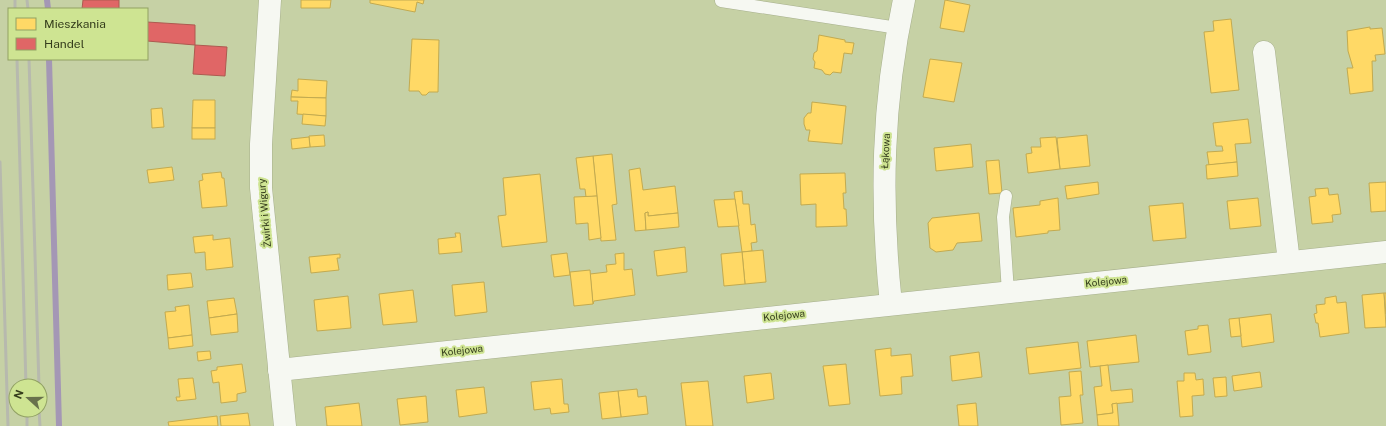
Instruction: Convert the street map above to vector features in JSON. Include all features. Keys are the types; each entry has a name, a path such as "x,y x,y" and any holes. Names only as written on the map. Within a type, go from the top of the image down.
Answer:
{"street":[{"name":"Żwirki i Wigury","path":"270,0 261,144 261,188 285,426"},
{"name":"Łąkowa","path":"891,304 885,247 883,183 890,81 904,0"},
{"path":"1264,52 1289,262"},
{"name":"Kolejowa","path":"279,370 1386,252"}],"lane":[{"path":"721,1 898,28"},
{"path":"1006,196 1003,217 1008,292"}],"building: Mieszkania":[{"path":"301,0 331,0 330,8 301,8"},
{"path":"370,0 424,0 423,4 417,2 415,12 370,3"},
{"path":"945,0 970,5 964,32 940,28"},
{"path":"1231,19 1239,90 1211,93 1204,32 1214,31 1213,21"},
{"path":"1370,27 1370,29 1382,28 1385,54 1375,55 1376,61 1372,61 1373,91 1350,94 1347,68 1353,68 1348,51 1347,31"},
{"path":"819,35 854,43 852,54 844,53 841,73 833,72 830,75 825,74 822,70 814,68 815,62 813,59 814,53 817,51"},
{"path":"412,39 439,40 438,92 429,92 426,95 422,95 419,91 409,91"},
{"path":"930,59 962,63 954,102 923,97"},
{"path":"298,79 327,81 326,98 291,97 292,90 298,91"},
{"path":"291,97 326,98 326,116 297,114 298,101 291,101"},
{"path":"193,100 215,100 215,128 192,128"},
{"path":"812,102 846,106 842,144 808,141 810,130 806,130 804,118 808,113 811,113"},
{"path":"162,108 164,127 152,128 151,109"},
{"path":"303,114 326,116 325,126 302,124"},
{"path":"1248,119 1251,143 1235,144 1237,162 1209,165 1207,152 1223,151 1222,146 1216,146 1213,123"},
{"path":"192,128 215,128 215,139 192,139"},
{"path":"324,135 325,146 310,147 309,136"},
{"path":"1087,135 1090,166 1060,169 1057,138"},
{"path":"309,137 310,147 292,149 291,139"},
{"path":"1056,137 1060,169 1028,173 1026,154 1032,153 1031,147 1041,147 1040,138"},
{"path":"971,144 973,167 936,171 934,148"},
{"path":"612,154 617,204 612,205 616,240 601,241 593,156"},
{"path":"593,156 597,196 586,197 585,189 580,189 576,158"},
{"path":"999,160 1002,193 989,194 986,161"},
{"path":"1237,162 1238,176 1207,179 1206,165"},
{"path":"172,167 174,180 149,183 147,170"},
{"path":"640,168 643,190 675,186 678,213 648,216 648,212 645,213 646,230 635,231 629,170"},
{"path":"221,172 222,178 224,178 227,206 202,208 199,181 203,180 202,174"},
{"path":"845,173 846,193 843,193 847,226 816,227 816,204 801,205 800,174"},
{"path":"540,174 547,242 502,247 498,216 506,215 503,178"},
{"path":"1098,182 1099,194 1067,199 1065,186"},
{"path":"1386,182 1386,211 1371,212 1369,183"},
{"path":"1328,188 1329,195 1338,194 1341,214 1332,215 1333,222 1312,224 1309,197 1316,196 1315,189"},
{"path":"742,191 743,204 749,204 751,225 755,224 757,242 751,243 752,251 742,252 734,192"},
{"path":"597,196 601,238 589,240 588,223 576,224 574,197"},
{"path":"1058,198 1060,230 1016,237 1013,208 1040,205 1040,201"},
{"path":"1258,198 1261,226 1230,229 1227,201"},
{"path":"735,199 739,226 718,227 714,200"},
{"path":"1183,203 1186,238 1153,241 1149,206"},
{"path":"648,212 648,216 678,213 679,227 646,230 645,213"},
{"path":"979,213 982,241 957,243 953,250 936,252 930,248 928,223 932,218"},
{"path":"455,233 460,233 462,252 439,254 438,239 456,237"},
{"path":"213,235 213,240 230,238 233,267 206,270 205,252 195,253 193,237"},
{"path":"685,247 687,272 657,276 654,251"},
{"path":"763,250 766,282 745,284 742,252"},
{"path":"742,252 745,284 724,286 721,254"},
{"path":"567,253 570,275 554,277 551,255"},
{"path":"624,253 624,270 632,269 635,295 594,301 593,304 590,274 607,272 606,265 616,264 615,254"},
{"path":"340,254 340,258 337,258 339,270 311,273 309,257"},
{"path":"590,270 593,304 574,306 570,272"},
{"path":"191,273 193,287 168,290 167,275"},
{"path":"484,282 487,312 455,316 452,285"},
{"path":"413,290 417,322 383,325 379,294"},
{"path":"1384,293 1386,327 1365,328 1362,295"},
{"path":"1384,293 1386,293 1386,314"},
{"path":"348,296 351,328 317,331 314,300"},
{"path":"1336,296 1337,303 1346,302 1349,333 1320,337 1318,323 1316,323 1314,314 1317,313 1316,305 1325,304 1325,298"},
{"path":"234,298 237,314 209,318 207,301"},
{"path":"189,305 192,335 168,338 165,312 176,311 175,307"},
{"path":"237,314 238,332 211,335 209,318"},
{"path":"1271,314 1274,342 1242,347 1239,318"},
{"path":"1239,318 1241,336 1231,337 1229,319"},
{"path":"1208,325 1211,352 1188,355 1185,331 1198,329 1198,326"},
{"path":"192,335 193,346 169,349 168,338"},
{"path":"1136,335 1139,362 1090,367 1087,341"},
{"path":"1078,342 1081,368 1029,374 1026,348"},
{"path":"891,348 891,356 911,354 913,376 901,377 902,394 880,396 875,350"},
{"path":"210,351 211,359 198,361 197,352"},
{"path":"979,352 982,377 952,381 950,356"},
{"path":"242,364 246,392 237,394 237,401 221,403 219,382 213,383 211,371 217,370 217,367"},
{"path":"846,364 850,404 829,406 823,366"},
{"path":"1108,365 1111,391 1132,389 1133,402 1112,404 1113,413 1097,415 1094,387 1102,386 1100,366"},
{"path":"1081,371 1083,395 1080,395 1083,423 1061,425 1059,397 1071,396 1069,372"},
{"path":"1260,372 1262,387 1234,391 1232,376"},
{"path":"771,373 774,399 747,403 744,376"},
{"path":"1184,373 1195,373 1196,380 1203,379 1204,395 1192,396 1193,416 1180,417 1177,381 1184,381"},
{"path":"1226,377 1227,396 1215,397 1213,378"},
{"path":"193,378 196,399 177,401 176,397 180,397 178,379"},
{"path":"562,379 564,404 568,404 569,412 551,414 550,408 534,410 531,382"},
{"path":"708,381 713,426 686,426 681,383"},
{"path":"484,387 487,413 459,417 456,390"},
{"path":"637,389 638,397 646,396 648,414 621,417 618,391"},
{"path":"618,391 621,417 602,419 599,393"},
{"path":"426,396 428,422 400,425 397,399"},
{"path":"359,403 362,426 327,426 325,407"},
{"path":"976,403 978,426 959,426 957,405"},
{"path":"1117,403 1119,426 1098,426 1097,415 1113,413 1112,404"},
{"path":"248,413 250,426 221,426 220,416"},
{"path":"217,416 218,426 169,426 168,422"}],"building: Handel":[{"path":"83,0 119,0 119,8 82,8"},
{"path":"148,22 195,25 195,45 148,41"},
{"path":"195,45 227,47 225,76 193,74"}],"waterway":[{"path":"47,0 48,8"},
{"path":"49,60 59,426"}],"railway":[{"path":"15,0 15,8"},
{"path":"27,0 28,8"},
{"path":"17,60 26,378"},
{"path":"29,60 39,378"},
{"path":"0,162 8,426"},
{"path":"27,418 27,426"},
{"path":"40,418 40,426"}]}
